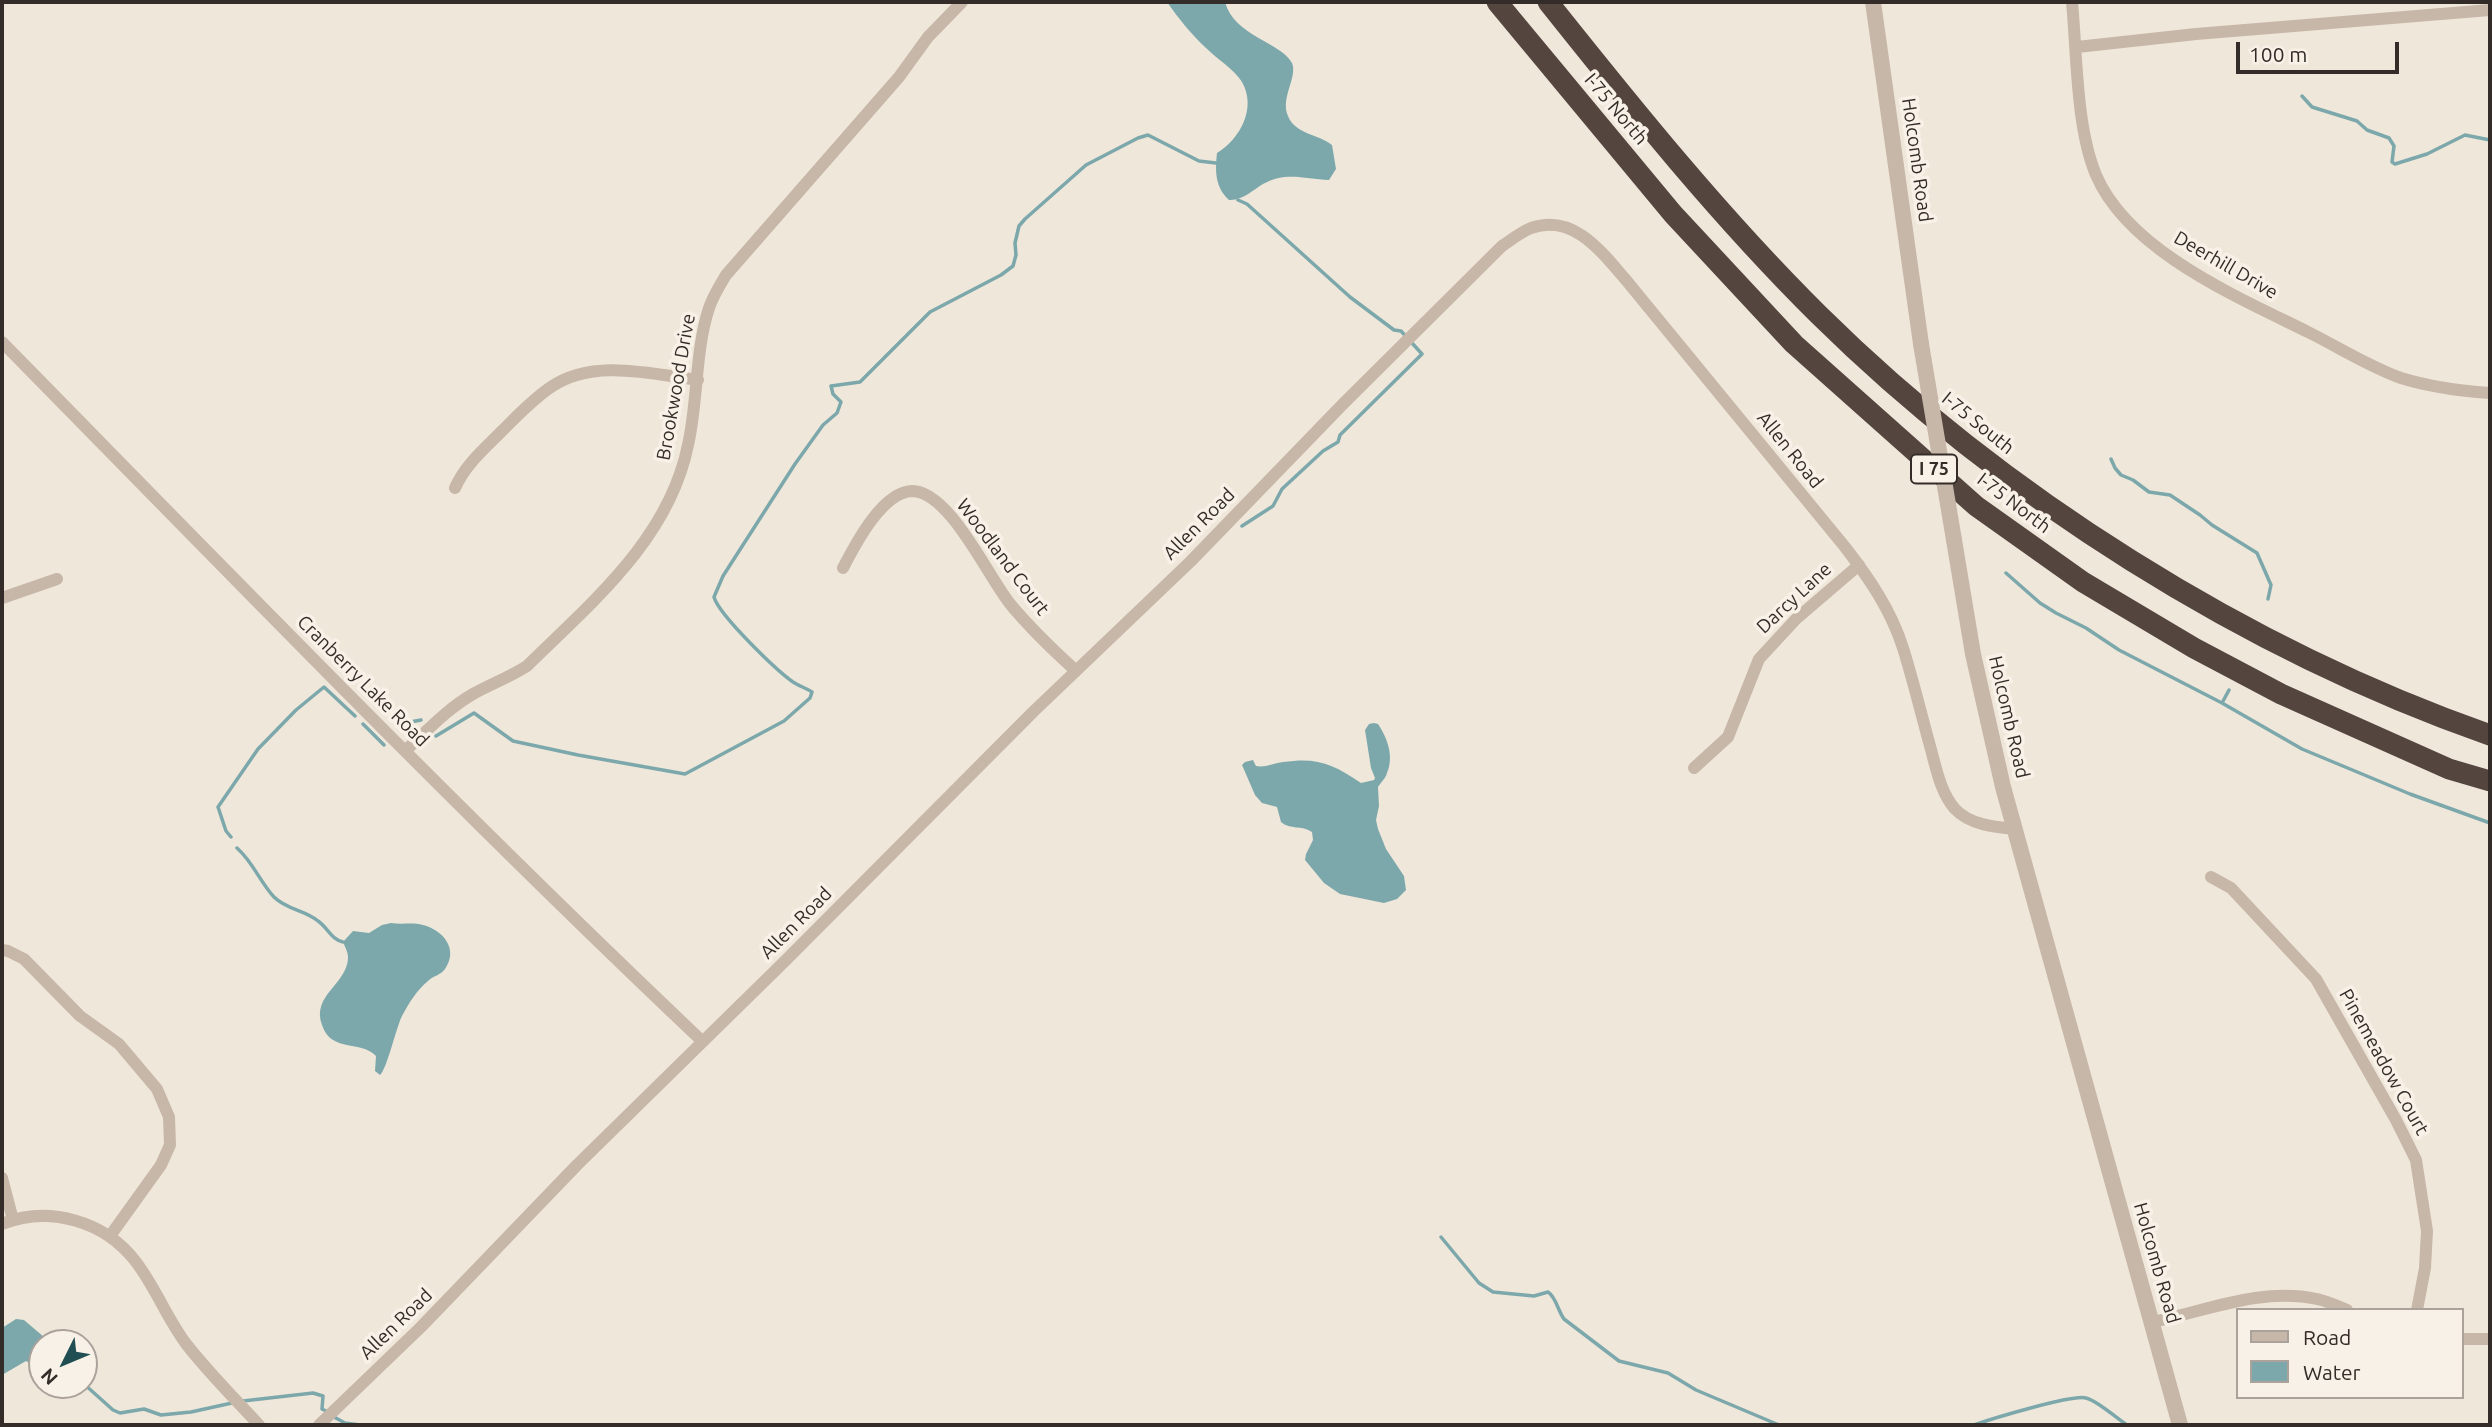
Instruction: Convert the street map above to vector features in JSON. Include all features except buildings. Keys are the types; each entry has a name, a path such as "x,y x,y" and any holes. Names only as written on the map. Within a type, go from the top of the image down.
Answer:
{"highway":[{"name":"I-75 North","path":"1497,2 1673,214 1794,344 1976,506 2083,582 2194,648 2259,682 2449,769 2490,781"},
{"name":"I-75 South","path":"1548,2 1632,106 1752,245 1819,316 1878,370 1981,456 2139,565 2264,636 2355,682 2490,735"}],"street":[{"name":"Brookwood Drive","path":"405,751 449,709 527,666 635,556 664,512 677,481 688,446 709,309 726,275 899,77 928,37 962,2"},
{"name":"Holcomb Road","path":"1873,2 1921,344 1973,654 2003,788 2180,1425"},
{"name":"Deerhill Drive","path":"2073,2 2082,118 2096,174 2116,208 2144,237 2194,273 2400,377 2463,391 2490,393"},
{"path":"2077,47 2196,34 2490,10"},
{"name":"Allen Road","path":"318,1425 428,1320 577,1165 1075,670 1191,561 1343,404 1502,246 1528,229 1549,223 1568,226 1593,243 1626,279 1859,565 1890,615 1903,647 1938,777 1947,800 1969,819 2000,828 2015,829"},
{"name":"Cranberry Lake Road","path":"2,342 552,899 702,1041"},
{"path":"455,488 473,459 530,403 553,385 595,371 636,372 698,380"},
{"name":"Woodland Court","path":"843,568 861,535 886,505 903,493 920,492 931,498 961,528 1010,604 1075,670"},
{"name":"Darcy Lane","path":"1695,768 1728,737 1759,659 1796,619 1859,565"},
{"path":"2,598 57,579"},
{"name":"Pinemeadow Court","path":"2211,877 2231,888 2316,979 2416,1160 2427,1231 2425,1268 2417,1308"},
{"path":"2,950 24,959 80,1016 119,1044 157,1089 169,1117 170,1145 161,1166 110,1236"},
{"path":"2,1178 8,1222 41,1216 75,1219 110,1236 136,1261 186,1344 259,1425"},
{"path":"2153,1322 2257,1297 2277,1295 2317,1299 2342,1308"},
{"path":"2464,1339 2490,1339"}],"water":[{"path":"1167,2 1225,2 1230,14 1247,31 1286,56 1293,69 1286,102 1288,116 1296,127 1332,145 1336,169 1329,180 1280,178 1263,184 1238,199 1229,200 1224,195 1217,178 1217,153 1233,140 1244,122 1248,102 1246,92 1239,77 1195,37"},
{"path":"1369,724 1378,724 1385,736 1390,754 1389,767 1378,787 1379,806 1376,820 1386,849 1404,876 1406,890 1397,899 1384,903 1340,894 1324,883 1305,860 1313,840 1312,832 1281,822 1277,807 1262,803 1255,795 1242,765 1253,760 1256,766 1316,761 1342,771 1361,783 1374,780 1365,730"},
{"path":"391,923 419,924 437,931 447,941 450,954 449,962 443,971 430,979 407,1006 380,1075 375,1071 376,1056 370,1051 332,1039 326,1034 320,1015 325,997 346,966 348,955 343,942 353,931 369,933"},
{"path":"16,1319 24,1320 35,1329 28,1329 28,1362 2,1375 2,1328"}],"waterway":[{"path":"2302,96 2312,107 2357,121 2367,130 2389,138 2394,146 2392,162 2395,164 2427,154 2465,135 2490,140"},
{"path":"436,736 474,713 513,741 685,774 784,721 810,698 812,692 793,682 762,655 726,616 714,597 723,576 795,464 823,425 837,413 841,402 833,394 831,386 860,382 930,312 1013,266 1019,226 1086,165 1148,135 1199,161 1216,163"},
{"path":"1238,200 1247,204 1350,297 1394,330 1401,331 1422,354 1340,435 1338,442 1323,451 1282,489 1273,506 1242,526"},
{"path":"2111,459 2121,475 2149,492 2170,495 2257,553 2271,585 2268,599"},
{"path":"2006,573 2040,603 2056,613 2302,749 2410,794 2490,823"},
{"path":"231,837 226,831 218,807 258,749 296,710 324,687 355,716"},
{"path":"2222,703 2229,690"},
{"path":"405,723 421,720"},
{"path":"363,724 384,745"},
{"path":"237,848 248,859 274,897 313,917 336,939 343,942"},
{"path":"1441,1237 1479,1283 1493,1292 1534,1296 1548,1292 1564,1319 1619,1361 1668,1373 1696,1390 1779,1425"},
{"path":"243,1401 313,1393 323,1396 322,1409 328,1412"},
{"path":"98,1397 120,1413 144,1409 161,1415 232,1403"},
{"path":"1974,1425 2078,1398 2086,1398 2096,1403 2127,1425"},
{"path":"334,1417 345,1423 360,1425"}]}
